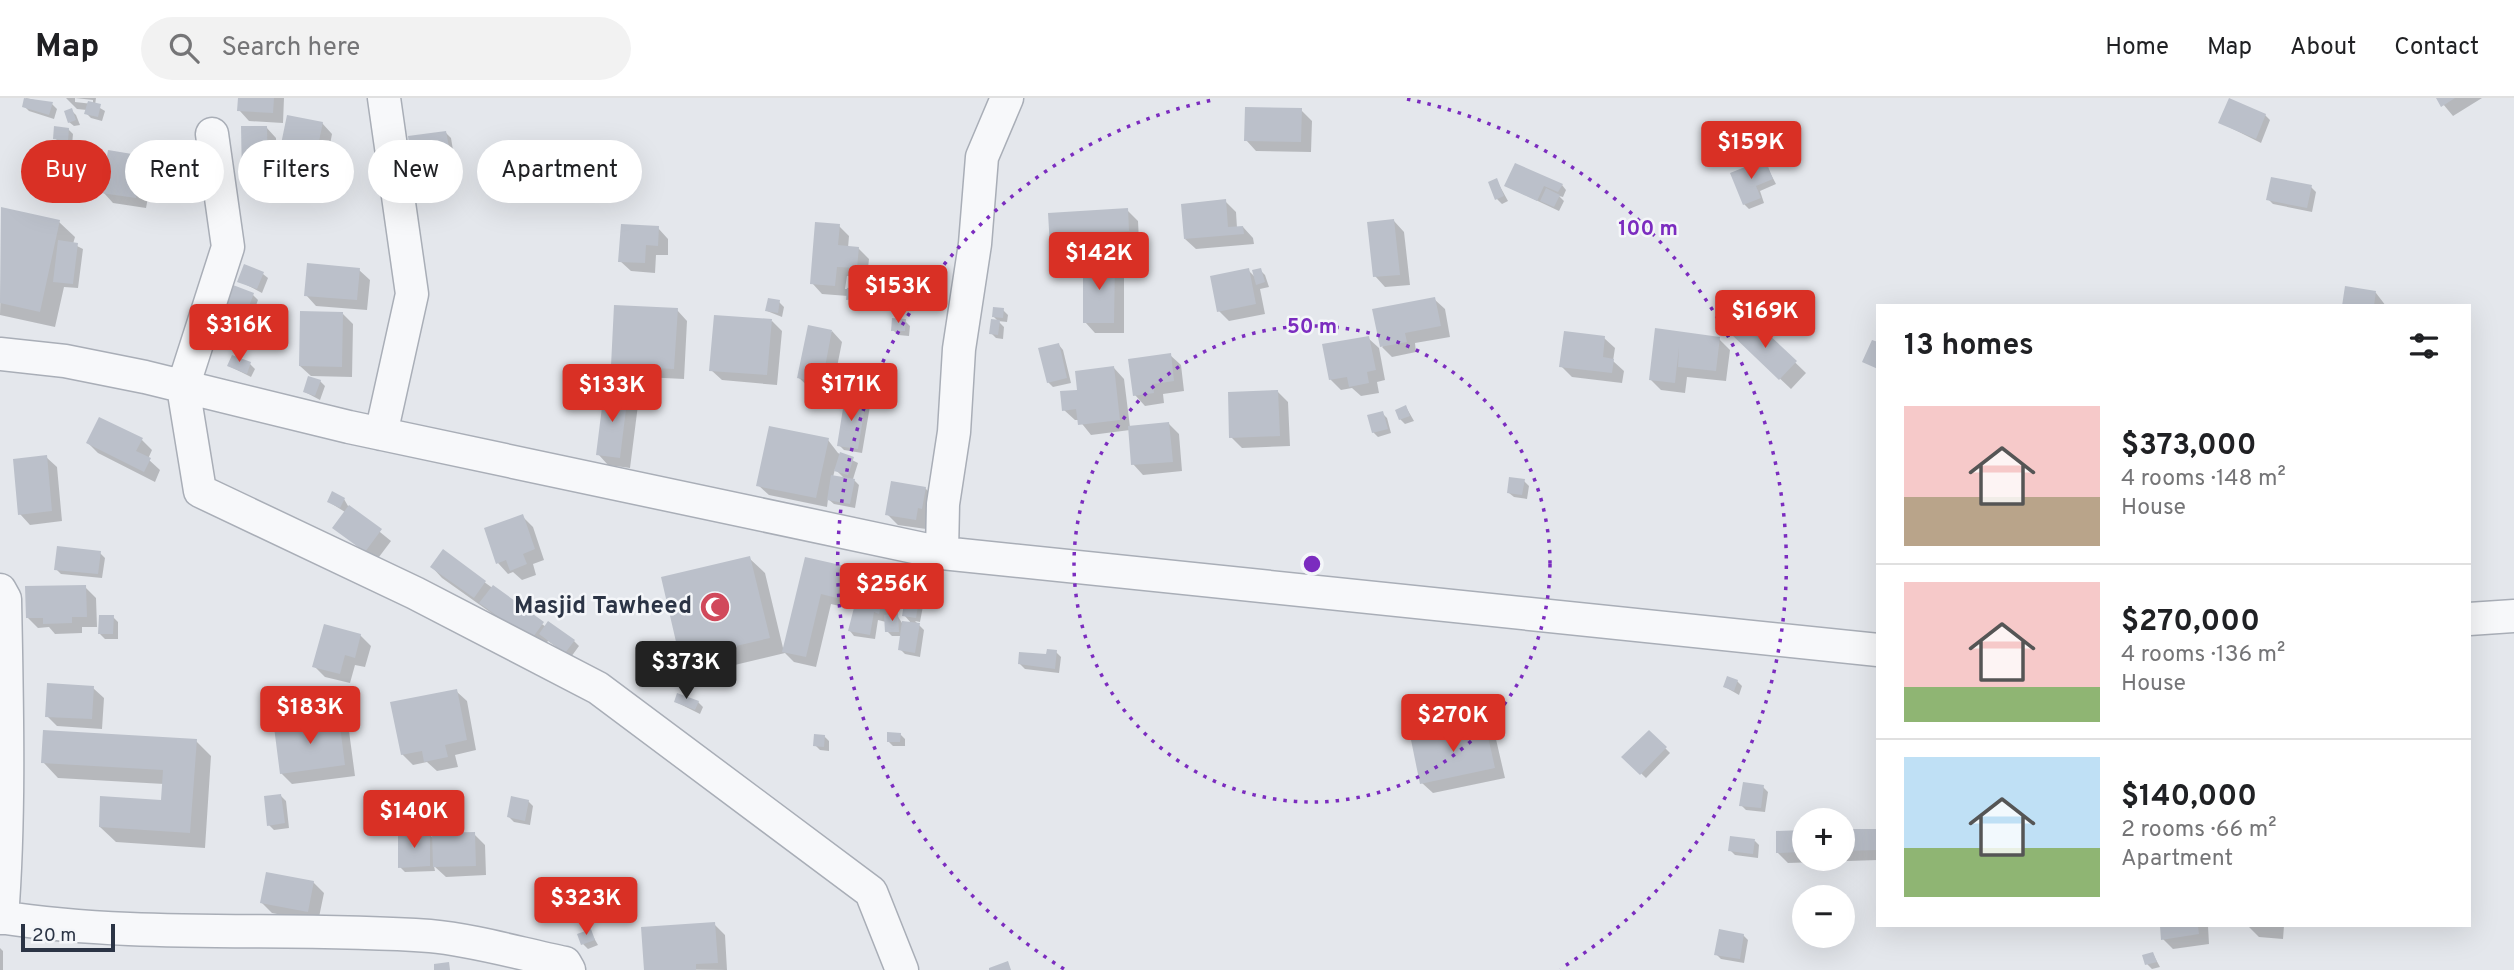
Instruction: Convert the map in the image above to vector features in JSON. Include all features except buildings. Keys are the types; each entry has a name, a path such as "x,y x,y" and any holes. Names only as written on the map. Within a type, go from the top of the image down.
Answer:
{"street":[{"path":"380,434 412,294 384,98"},
{"path":"943,553 943,504 954,432 959,349 975,244 982,157 1007,98"},
{"path":"212,134 228,247 183,387 200,491 415,593 598,688 872,892 902,970"},
{"path":"0,354 65,361 380,434 943,553 1876,650"},
{"path":"0,590 5,599 8,678 6,861 1,918 36,923 230,932 432,936 565,963 569,970"},
{"path":"2471,619 2514,616"}],"place":[{"name":"Masjid Tawheed","path":"715,607"}]}
